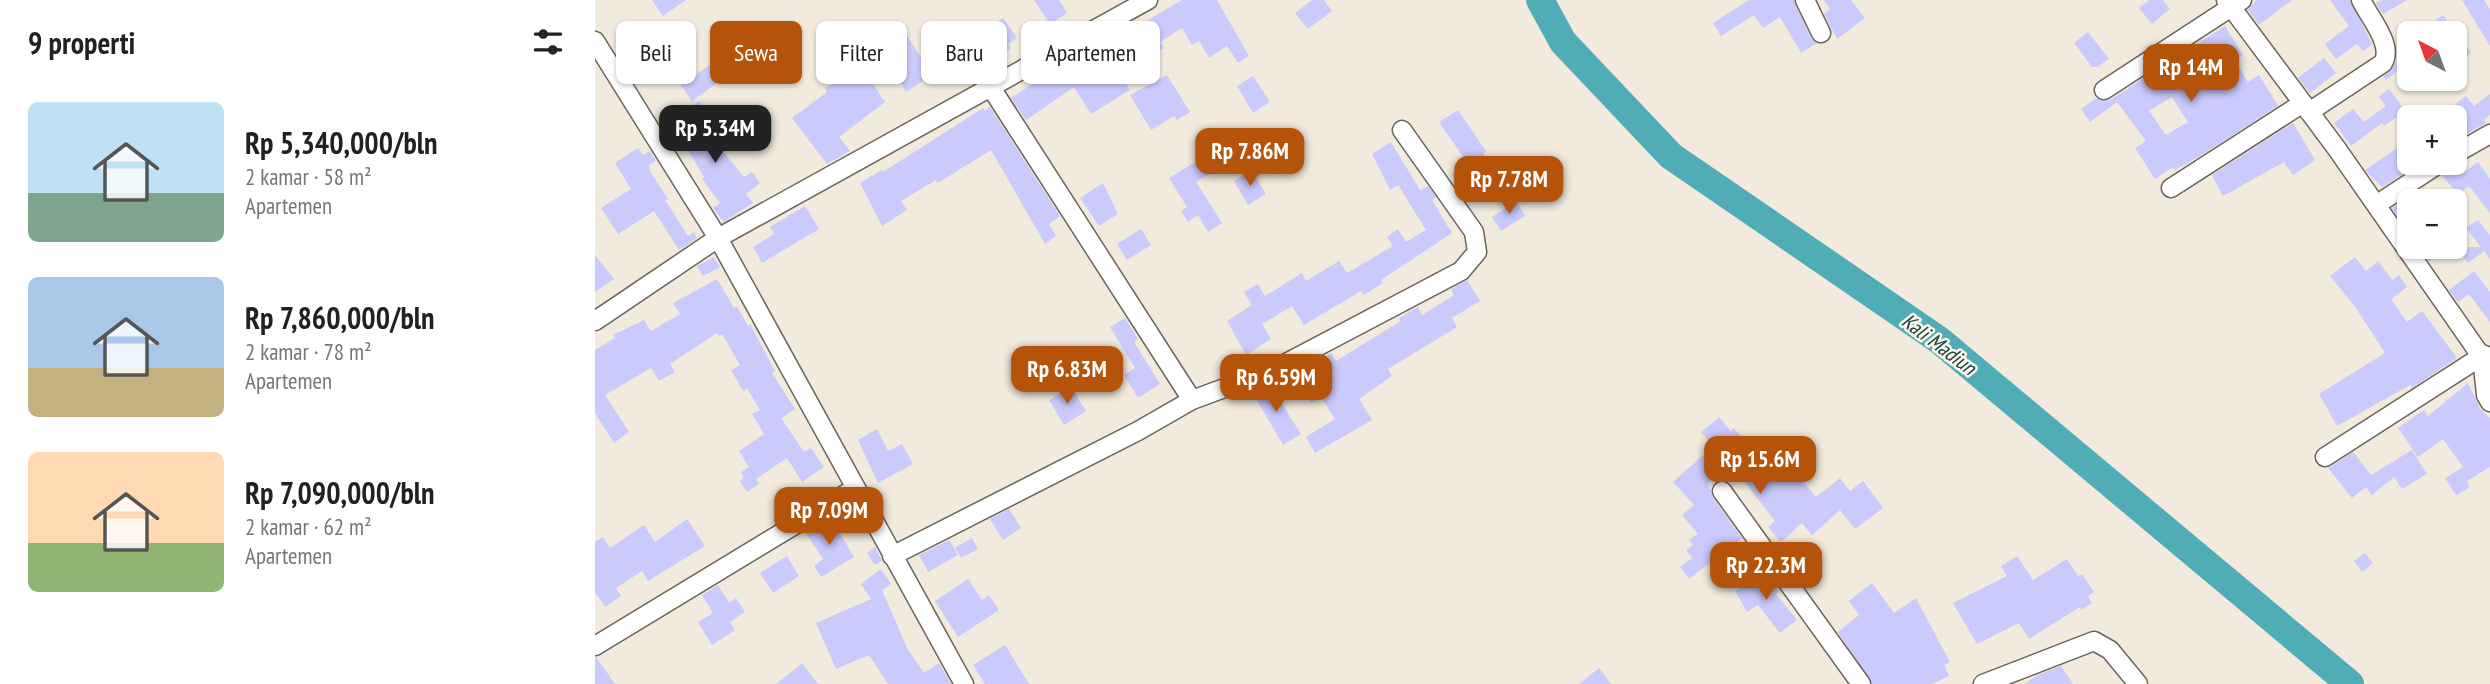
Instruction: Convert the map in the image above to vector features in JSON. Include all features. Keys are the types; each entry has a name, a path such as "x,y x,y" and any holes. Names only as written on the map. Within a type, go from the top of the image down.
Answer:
{"street":[{"path":"595,321 718,238 1148,0"},
{"path":"1805,0 1821,33"},
{"path":"2171,188 2383,63 2387,56 2387,47 2361,0"},
{"path":"2104,90 2233,2 2306,108 2486,356 2486,395 2490,402"},
{"path":"595,41 718,238 854,489 964,684"},
{"path":"990,86 1192,400"},
{"path":"892,556 1138,432 1192,400 1273,370 1439,283 1470,263 1477,252 1474,232 1402,130"},
{"path":"2467,147 2490,134"},
{"path":"2376,205 2422,175"},
{"path":"2325,457 2486,356"},
{"path":"595,646 854,489"},
{"path":"1722,491 1861,684"},
{"path":"1990,683 2094,641 2110,650 2138,684"}],"building":[{"path":"652,0 686,0 663,16"},
{"path":"1034,0 1059,0 1067,13 1055,21 1048,21"},
{"path":"1182,0 1217,0 1249,56 1238,63 1227,46 1209,58 1199,41 1192,45 1182,28 1160,42 1160,21 1146,21"},
{"path":"1312,0 1324,0 1332,11 1308,29 1295,13"},
{"path":"1749,0 1794,0 1811,38 1817,43 1801,53 1780,17 1763,28 1754,15 1721,36 1713,23"},
{"path":"1824,0 1851,0 1865,18 1837,39 1824,14 1830,9"},
{"path":"2149,0 2163,0 2170,9 2152,24 2139,8"},
{"path":"2256,0 2292,0 2259,25 2248,10"},
{"path":"2330,0 2350,0 2372,44 2363,51 2357,44 2336,59 2325,44 2349,26"},
{"path":"2382,0 2407,0 2383,14 2376,3"},
{"path":"2462,0 2484,0 2490,9 2490,46"},
{"path":"2443,15 2447,21 2435,21"},
{"path":"1007,24 1017,38 1008,44 1011,48 1007,51"},
{"path":"2225,26 2243,55 2235,60 2248,82 2259,75 2278,106 2200,156 2175,170 2173,167 2155,179 2135,148 2146,141 2117,102 2090,122 2081,109 2096,98 2110,100","holes":["2172,97 2188,122 2166,135 2149,111"]},
{"path":"2088,32 2109,59 2097,67 2092,67 2074,43"},
{"path":"907,36 921,58 921,82 906,92 901,84 907,84"},
{"path":"2324,58 2336,73 2310,93 2298,78"},
{"path":"2397,60 2397,72 2386,80 2383,76 2393,68"},
{"path":"710,65 710,84 716,84 692,101 681,85 696,84 696,74"},
{"path":"1167,75 1190,112 1177,120 1174,116 1151,130 1130,95 1150,84 1160,84 1160,79"},
{"path":"1253,76 1270,102 1253,113 1237,86"},
{"path":"832,84 873,84 885,102 839,137 850,151 827,164 792,118 827,92 825,88"},
{"path":"1032,84 1126,84 1130,90 1091,114 1074,87 1026,120 1011,98"},
{"path":"2389,89 2401,105 2397,105 2397,117 2384,126 2382,123 2351,146 2334,123 2353,109 2364,122 2386,106 2379,97"},
{"path":"2490,94 2490,115 2484,120 2486,123 2467,134 2467,105 2454,105 2466,96 2474,106"},
{"path":"699,101 709,114 698,122 744,177 752,172 760,183 746,194 753,203 724,222 713,208 720,203 702,179 704,177 671,122"},
{"path":"990,107 1060,216 1049,224 1056,236 1045,244 991,150 938,183 936,180 901,201 907,210 882,226 860,183 882,170 883,172 983,108 985,111"},
{"path":"1458,110 1486,151 1483,153 1496,175 1484,182 1481,178 1462,190 1452,174 1468,164 1439,122"},
{"path":"2293,123 2315,160 2293,175 2284,162 2223,196 2212,175"},
{"path":"1211,139 1227,163 1196,182 1222,223 1208,232 1198,215 1188,222 1181,211 1187,207 1169,178 1202,158 1196,148"},
{"path":"1391,142 1420,190 1428,186 1436,197 1432,200 1452,233 1381,280 1383,283 1364,295 1361,291 1304,325 1292,306 1262,324 1271,339 1246,355 1227,321 1252,305 1244,292 1258,284 1265,296 1302,273 1306,281 1339,261 1347,273 1393,246 1387,237 1398,229 1406,242 1426,230 1398,185 1390,190 1372,154"},
{"path":"638,148 643,155 650,151 656,161 649,165 651,173 668,199 665,200 688,236 694,232 697,238 679,250 654,211 618,234 601,208 631,189 615,163"},
{"path":"2397,148 2397,175 2401,175 2382,187 2365,170"},
{"path":"2478,162 2490,179 2490,213 2469,186 2465,189 2453,189 2442,175 2467,175 2467,170"},
{"path":"1251,170 1266,194 1248,205 1234,181"},
{"path":"1103,183 1118,214 1099,226 1080,198"},
{"path":"1516,201 1525,216 1501,231 1492,217"},
{"path":"805,206 819,229 762,263 753,247 774,234 770,227"},
{"path":"2478,220 2490,235 2490,259 2484,251 2468,263 2465,259 2467,247 2481,247 2467,227"},
{"path":"1141,229 1151,245 1127,260 1117,244"},
{"path":"595,255 614,279 595,292"},
{"path":"714,257 720,267 703,276 697,266"},
{"path":"2355,257 2366,271 2378,261 2392,280 2399,275 2407,287 2391,299 2407,322 2422,311 2457,358 2412,388 2410,385 2337,426 2319,394 2385,353 2354,305 2330,276"},
{"path":"2474,271 2490,292 2490,322 2469,294 2458,302 2449,290"},
{"path":"717,279 734,308 737,306 748,326 750,324 775,371 772,373 795,409 781,418 804,452 811,448 824,467 802,482 787,458 756,479 759,484 747,492 740,481 744,478 741,472 749,467 739,451 764,434 752,414 760,410 747,388 743,391 731,370 740,365 722,334 719,336 717,333 670,364 675,372 659,381 651,368 605,395 629,432 614,443 595,413 595,350 615,338 613,335 644,320 651,331 680,314 673,303"},
{"path":"1467,280 1480,301 1452,318 1457,327 1388,369 1392,376 1359,399 1372,420 1315,453 1306,437 1335,419 1321,397 1311,403 1295,378 1331,353 1336,361 1401,321 1399,318 1418,307 1422,315 1454,295 1451,289"},
{"path":"1125,318 1138,339 1134,342 1160,384 1138,398 1124,375 1135,368 1110,327"},
{"path":"2468,383 2480,408 2490,418 2490,467 2467,481 2470,487 2456,495 2445,478 2463,467 2443,439 2418,457 2398,428 2424,410 2428,416"},
{"path":"1269,384 1301,434 1283,445 1251,390"},
{"path":"1071,387 1086,411 1064,425 1049,400"},
{"path":"1719,417 1731,431 1734,428 1756,455 1772,443 1816,497 1840,478 1850,491 1863,481 1883,508 1855,529 1840,510 1812,535 1802,523 1781,542 1768,527 1775,521 1731,464 1708,483 1713,498 1742,538 1689,579 1680,567 1692,558 1686,550 1693,545 1689,540 1698,534 1682,515 1694,505 1673,482 1713,446 1701,432"},
{"path":"877,429 888,451 902,444 913,464 878,483 858,440"},
{"path":"2412,450 2427,474 2402,489 2394,477 2372,495 2366,487 2352,498 2328,468 2353,452 2371,475"},
{"path":"1009,509 1021,528 1003,540 990,519"},
{"path":"830,517 854,557 821,577 814,566 823,559 805,532"},
{"path":"687,519 705,546 648,581 642,571 616,588 621,596 605,607 595,592 595,542 603,537 610,548 644,525 655,542"},
{"path":"972,538 978,549 961,558 955,548"},
{"path":"949,540 958,555 928,572 919,555"},
{"path":"875,547 882,561 875,565 867,553"},
{"path":"2365,553 2373,563 2362,572 2354,561"},
{"path":"787,556 799,576 773,593 760,573"},
{"path":"2017,556 2033,580 2067,559 2078,576 2082,574 2094,592 2088,596 2092,603 2081,610 2080,607 2029,639 2019,623 1977,644 1953,603 2007,576 2001,566"},
{"path":"881,569 891,584 882,590 907,648 924,673 939,663 951,684 888,684 869,655 836,669 816,623 871,599 861,584"},
{"path":"1766,572 1778,592 1776,594 1797,620 1780,633 1758,605 1747,612 1735,591"},
{"path":"968,579 982,600 989,595 999,610 958,637 935,601"},
{"path":"1872,583 1894,613 1916,598 1950,662 1944,665 1949,676 1932,684 1872,684 1838,632 1859,615 1849,601"},
{"path":"718,585 729,603 736,598 745,612 730,622 735,630 712,645 698,622 713,613 702,595"},
{"path":"1005,645 1029,684 985,684 973,665"},
{"path":"596,657 615,684 595,684"},
{"path":"802,663 818,684 776,684 789,674"},
{"path":"2061,666 2073,684 2024,684 2038,675"},
{"path":"1599,668 1611,684 1579,684"}],"waterway":[{"name":"Kali Madiun","path":"1540,0 1563,42 1671,156 1939,340 2350,684"}]}
